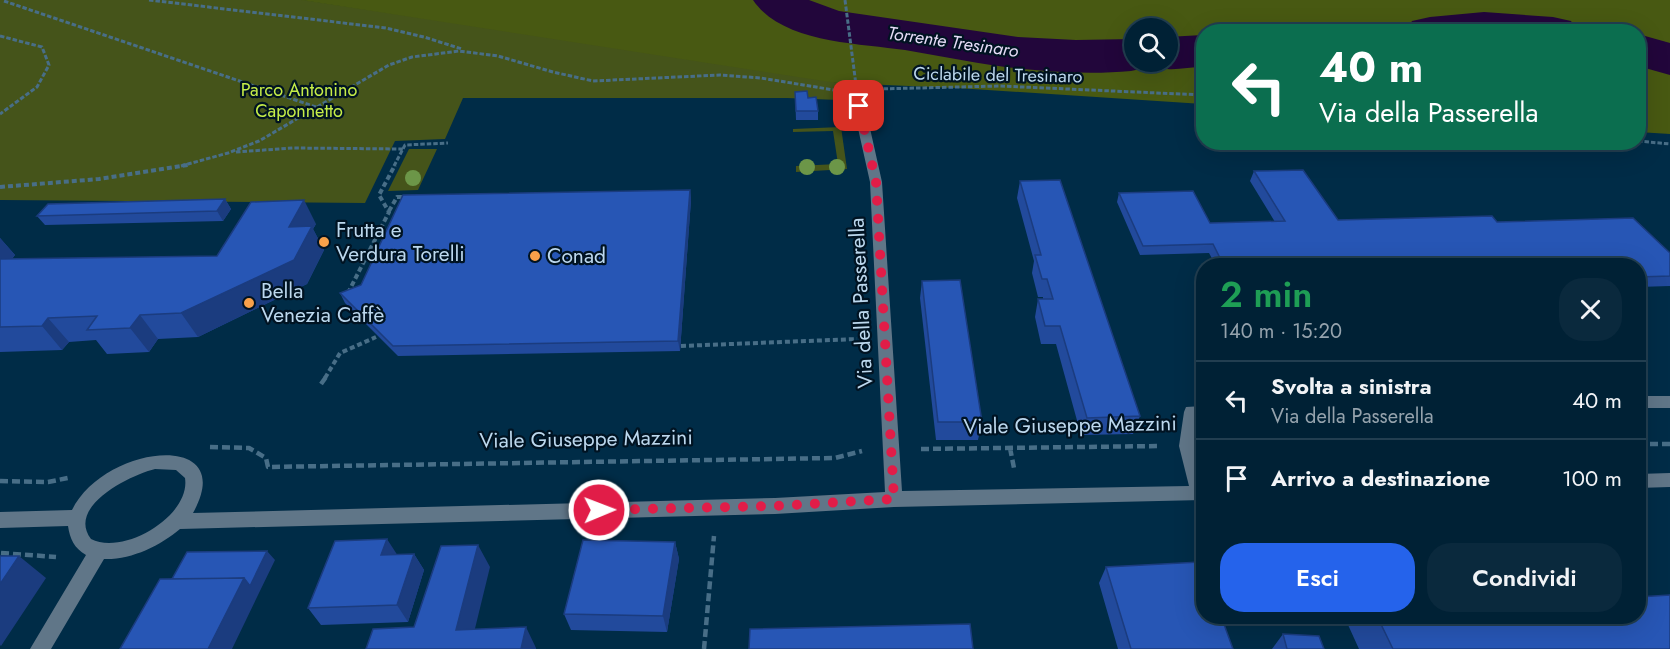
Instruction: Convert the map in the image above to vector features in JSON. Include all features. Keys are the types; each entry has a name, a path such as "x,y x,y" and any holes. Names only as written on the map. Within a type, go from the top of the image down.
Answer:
{"street":[{"name":"Via della Passerella","path":"859,106 876,182 894,499"},
{"path":"1646,402 1670,402"},
{"name":"Viale Giuseppe Mazzini","path":"1196,412 1192,412 1188,446 1196,475"},
{"path":"169,462 182,465 192,472 195,482 191,501 177,521 159,535 139,545 118,550 99,551 87,547 78,540 75,530 77,518 93,493 107,482 139,465 169,462"},
{"path":"1646,481 1670,480"},
{"name":"Viale Giuseppe Mazzini","path":"177,521 717,507 894,499 1196,493"},
{"path":"0,520 77,518"},
{"path":"40,649 99,551"}],"path":[{"path":"149,0 218,10 364,25 430,39 464,50 501,55 558,75 593,81 720,75 761,78 830,91 848,91"},
{"path":"845,0 857,91"},
{"path":"4,1 317,107"},
{"path":"0,36 42,47 49,65 37,87 0,114"},
{"path":"0,188 126,176 166,169 229,153 263,140 388,65 428,54 464,50"},
{"name":"Ciclabile del Tresinaro","path":"868,90 938,85 1010,86 1196,95"},
{"path":"1646,142 1670,144"},
{"path":"389,212 379,195 405,145 448,143"},
{"path":"229,153 293,148 403,149"},
{"path":"346,299 396,197 414,197"},
{"path":"321,384 340,353 376,337"},
{"path":"681,346 858,339"},
{"path":"1646,444 1670,444"},
{"name":"Viale Giuseppe Mazzini","path":"205,447 249,448 267,458 268,467 835,458 845,457 858,451 892,449 1188,446"},
{"path":"0,481 48,482 71,477"},
{"path":"48,482 1,553 58,557 64,567"},
{"path":"704,649 717,507"}],"green space":[{"name":"Parco Antonino Caponnetto","path":"0,0 304,0 823,79 837,83 839,100 463,98 445,139 395,141 365,203 0,200"},
{"path":"301,0 1670,0 1670,134 1646,132 1646,24 1196,24 1196,104 957,88 837,83"},
{"path":"841,127 847,169 796,172 796,166 838,164 833,131 793,132 793,129"},
{"path":"409,149 437,149 418,190 388,191"}],"building":[{"path":"807,91 808,98 816,97 818,111 796,111 795,92"},
{"path":"1303,170 1338,220 1492,216 1497,222 1633,218 1670,253 1670,276 1646,277 1646,258 1220,258 1213,244 1143,246 1119,193 1193,191 1210,223 1285,221 1254,171"},
{"path":"1060,180 1140,416 1087,418 1060,326 1045,326 1038,299 1053,299 1047,279 1042,279 1035,255 1041,255 1020,181"},
{"name":"Conad","path":"690,190 678,341 393,346 340,293 361,285 403,195"},
{"path":"225,199 217,211 37,216 48,204"},
{"path":"304,200 289,227 312,226 294,260 181,313 140,315 130,328 87,330 97,316 48,318 42,326 0,327 0,259 217,256 251,202"},
{"path":"960,280 982,422 938,422 922,281"},
{"path":"387,539 381,555 414,554 397,605 308,608 335,541"},
{"path":"583,540 675,542 663,616 564,614"},
{"path":"478,545 456,630 526,627 521,649 366,649 373,629 414,627 441,546"},
{"path":"267,551 250,586 244,578 172,579 187,552"},
{"path":"0,556 19,556 0,584"},
{"path":"1196,562 1196,624 1224,624 1233,649 1131,649 1106,567"},
{"path":"244,578 208,649 120,649 160,579"},
{"path":"1670,595 1670,649 1393,649 1381,624 1646,624 1646,596"},
{"path":"970,624 973,649 749,649 750,629"},
{"path":"1283,634 1319,636 1324,649 1287,649"}],"waterway":[{"name":"Torrente Tresinaro","path":"777,0 806,17 856,29 1018,53 1056,56 1124,55"},
{"name":"Torrente Tresinaro","path":"1178,52 1196,51"},
{"name":"Torrente Tresinaro","path":"1646,52 1670,59"}],"place":[{"name":"Frutta e Verdura Torelli","path":"324,242"},
{"name":"Conad","path":"535,256"},
{"name":"Bella Venezia Caffè","path":"249,303"}],"route":[{"path":"599,510 775,506 894,499 876,182 859,106"}]}
